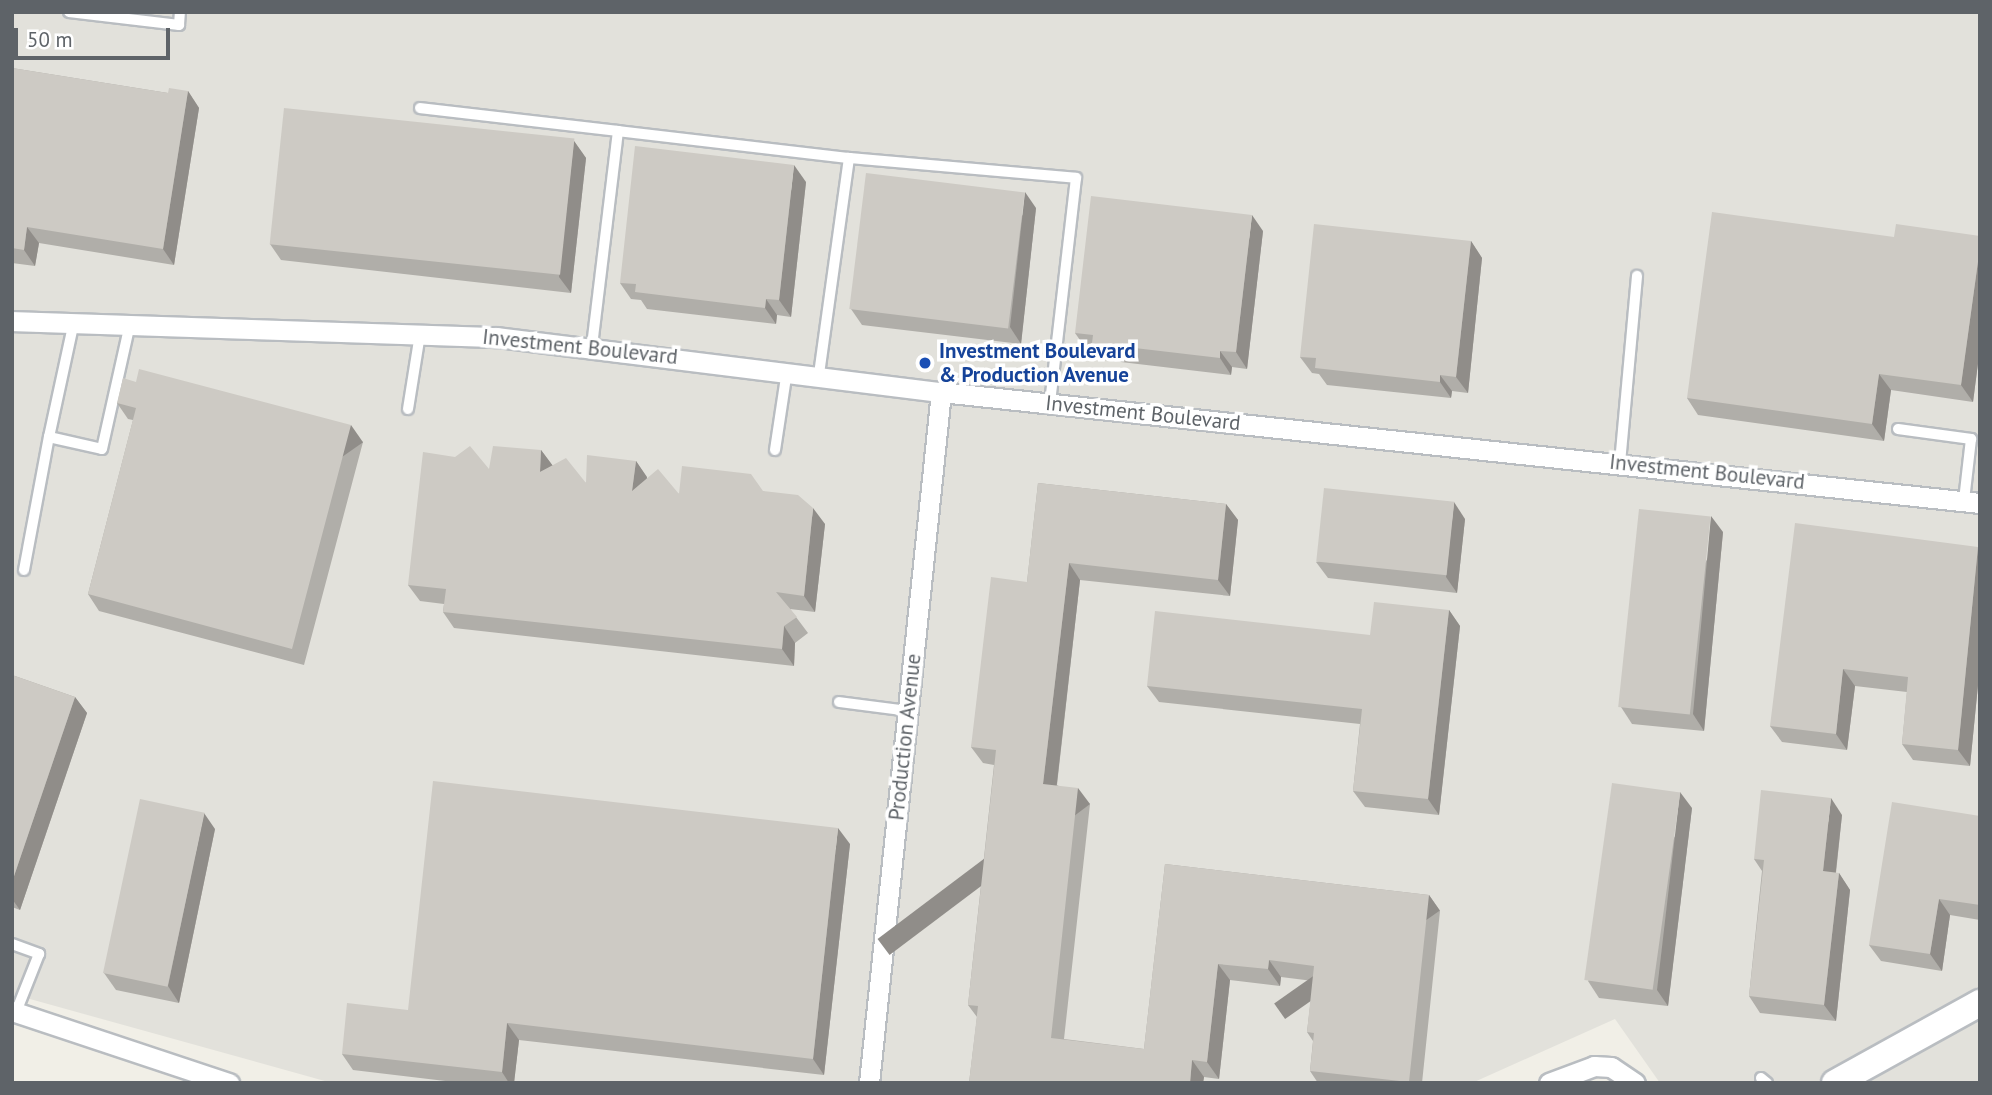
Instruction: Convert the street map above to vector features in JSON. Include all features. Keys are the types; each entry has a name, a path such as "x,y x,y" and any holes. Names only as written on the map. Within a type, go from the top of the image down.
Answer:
{"street":[{"name":"Investment Boulevard","path":"12,321 129,328 421,334 592,347 941,392 1972,502"},
{"name":"Production Avenue","path":"869,1083 941,392"},
{"path":"1835,1083 1980,1003"},
{"path":"14,1012 229,1083"},
{"path":"1556,1081 1594,1066 1611,1067 1635,1083"}],"lane":[{"path":"69,12 179,25 180,12"},
{"path":"420,108 849,158 1076,178 1049,403"},
{"path":"592,347 618,131"},
{"path":"819,375 849,158"},
{"path":"1620,463 1637,275"},
{"path":"24,570 73,326"},
{"path":"49,438 102,449 129,328"},
{"path":"408,409 421,334"},
{"path":"775,450 787,371"},
{"path":"1898,429 1971,439 1972,502"},
{"path":"839,702 908,711"},
{"path":"12,944 39,954 14,1012"}],"shaded area":[{"path":"12,12 1980,12 1980,1083 1660,1083 1615,1019 1472,1083 332,1083 12,994"}],"building":[{"path":"12,68 168,93 169,88 188,91 163,249 27,227 24,250 12,248"},
{"path":"284,108 574,139 560,275 270,244"},
{"path":"635,146 794,165 779,300 766,299 765,308 635,292 636,284 620,283"},
{"path":"866,173 1025,192 1008,328 849,309"},
{"path":"1091,196 1252,215 1236,352 1220,351 1220,358 1092,343 1093,335 1075,333"},
{"path":"1712,212 1894,237 1896,224 1980,236 1961,385 1879,374 1872,424 1687,398"},
{"path":"1314,224 1471,241 1456,377 1440,375 1440,382 1315,368 1316,358 1300,357"},
{"path":"139,369 351,425 292,649 88,594 136,408 117,403 123,378 136,382"},
{"path":"470,446 489,469 493,446 541,450 540,472 566,458 586,483 587,455 636,461 632,491 658,469 679,494 682,466 751,474 763,491 798,495 813,508 804,596 776,592 797,617 784,626 782,649 443,612 446,589 408,585 423,452 455,457"},
{"path":"1038,483 1226,504 1218,580 1069,563 1043,784 1078,788 1051,1038 1144,1049 1165,864 1429,895 1409,1082 1310,1071 1314,1033 1307,1032 1314,966 1269,960 1268,969 1218,964 1207,1062 1192,1060 1190,1083 969,1083 978,1006 968,1005 996,750 971,747 991,577 1027,582"},
{"path":"1324,488 1454,502 1447,575 1316,562"},
{"path":"1639,509 1711,517 1690,714 1618,707"},
{"path":"1795,523 1978,547 1958,750 1902,744 1908,677 1843,669 1836,734 1770,726"},
{"path":"1374,602 1449,610 1428,799 1353,791 1362,709 1147,686 1155,611 1370,635"},
{"path":"12,675 75,697 12,882"},
{"path":"433,781 838,828 813,1059 507,1023 502,1072 342,1054 347,1003 408,1010"},
{"path":"1612,783 1680,793 1653,990 1584,980"},
{"path":"1761,790 1831,798 1823,871 1839,873 1824,1005 1749,996 1764,860 1754,859"},
{"path":"140,799 205,813 168,987 103,973"},
{"path":"1892,802 1980,816 1980,905 1939,899 1930,954 1869,945"}],"place":[{"name":"Investment Boulevard & Production Avenue","path":"925,363"}]}
